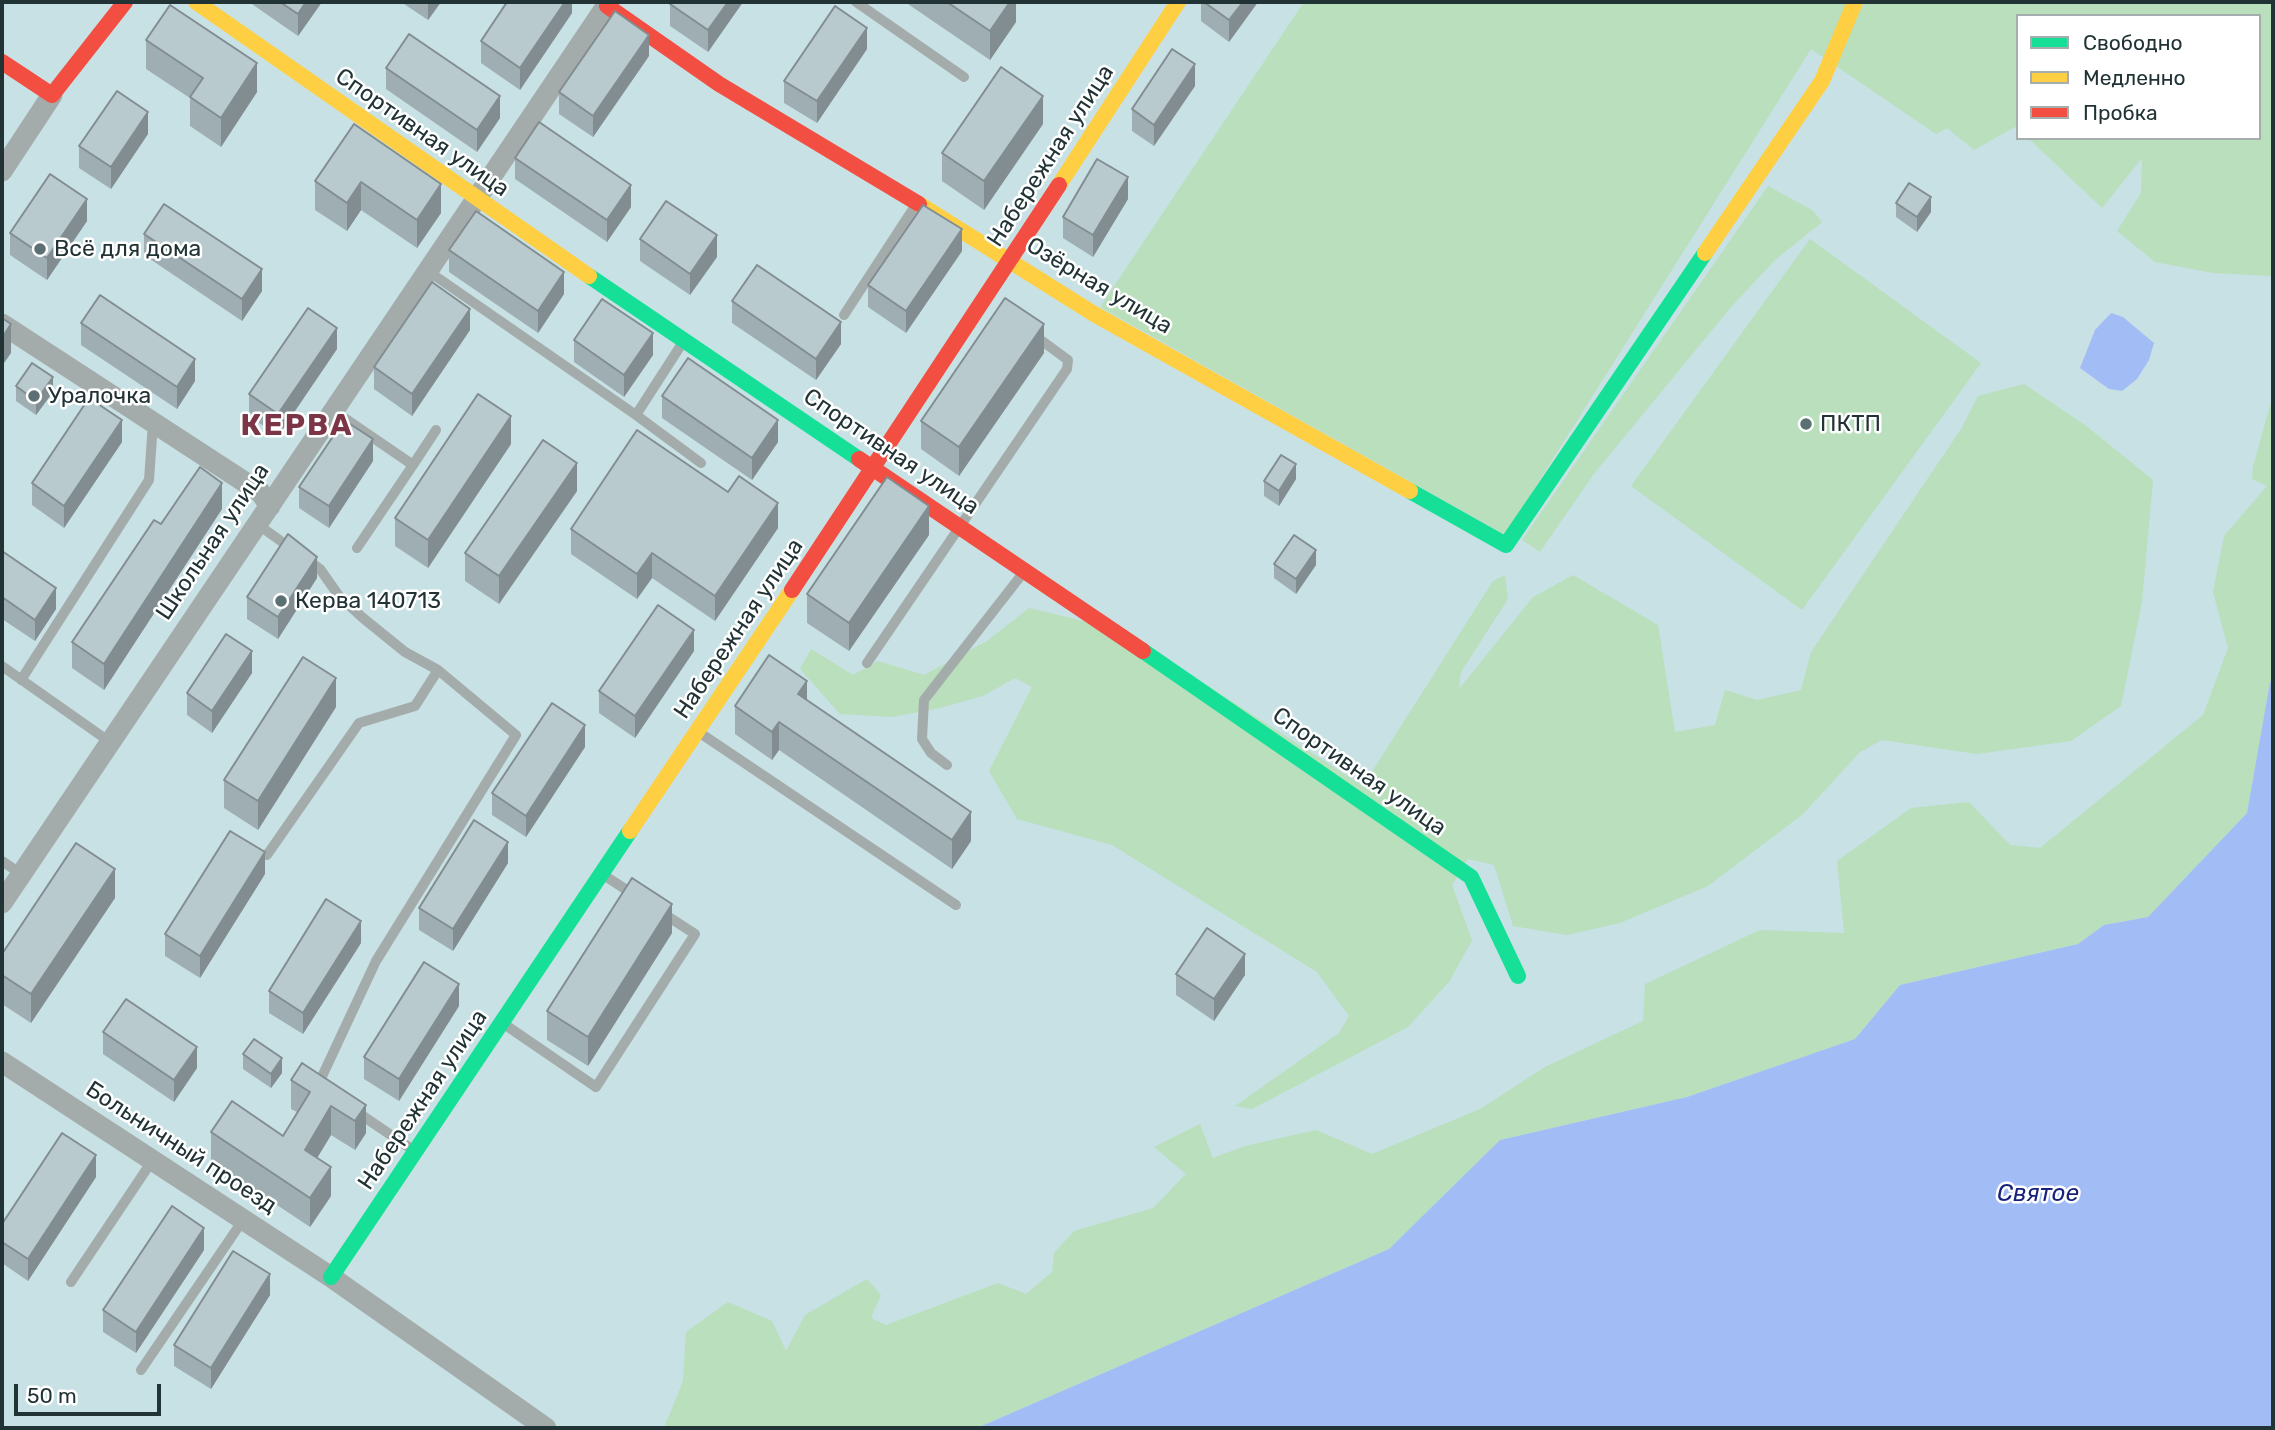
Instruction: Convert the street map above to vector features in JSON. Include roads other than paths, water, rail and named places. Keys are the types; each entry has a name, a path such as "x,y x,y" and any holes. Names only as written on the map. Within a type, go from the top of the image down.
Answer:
{"street":[{"path":"2,170 52,95 125,2"},
{"name":"Спортивная улица","path":"196,2 476,200 1025,570 1471,877 1518,976"},
{"name":"Набережная улица","path":"331,1277 874,468 989,305 1012,260 1178,2"},
{"name":"Озёрная улица","path":"608,4 719,84 1012,260 1094,314 1506,545 1822,81 1855,2"},
{"name":"Школьная улица","path":"2,903 608,4"},
{"path":"2,62 52,95"},
{"path":"2,324 260,492 270,506"},
{"name":"Больничный проезд","path":"2,1062 331,1277 546,1428"}],"lane":[{"path":"856,2 964,77"},
{"path":"844,315 916,203"},
{"path":"428,271 701,463"},
{"path":"867,663 1067,369 1068,360 1059,351 1027,330"},
{"path":"636,415 685,340"},
{"path":"334,411 413,465"},
{"path":"21,680 149,480 153,423"},
{"path":"357,548 436,429"},
{"path":"257,524 320,569 339,596 363,618 405,652 439,670 516,735 376,961 316,1084 327,1091"},
{"path":"947,765 931,754 922,739 924,700 1025,570"},
{"path":"2,666 110,743"},
{"path":"267,855 359,723 415,706 439,670"},
{"path":"697,731 956,905"},
{"path":"2,861 21,874"},
{"path":"502,1023 596,1087 695,934 602,874"},
{"path":"349,1106 415,1151"},
{"path":"71,1282 152,1160"},
{"path":"141,1370 243,1220"}],"water":[{"path":"2111,313 2123,317 2154,343 2149,360 2137,379 2122,391 2109,389 2080,368 2095,330"},
{"name":"Святое","path":"2273,681 2273,1428 977,1428 1389,1249 1500,1140 1687,1097 1855,1039 1900,985 2078,944 2104,925 2148,917 2247,813 2270,682"}],"place":[{"name":"Всё для дома","path":"40,249"},
{"name":"Уралочка","path":"34,396"},
{"name":"ПКТП","path":"1806,424"},
{"name":"Керва 140713","path":"281,601"}],"district":[{"name":"КЕРВА","path":"297,426"}]}
